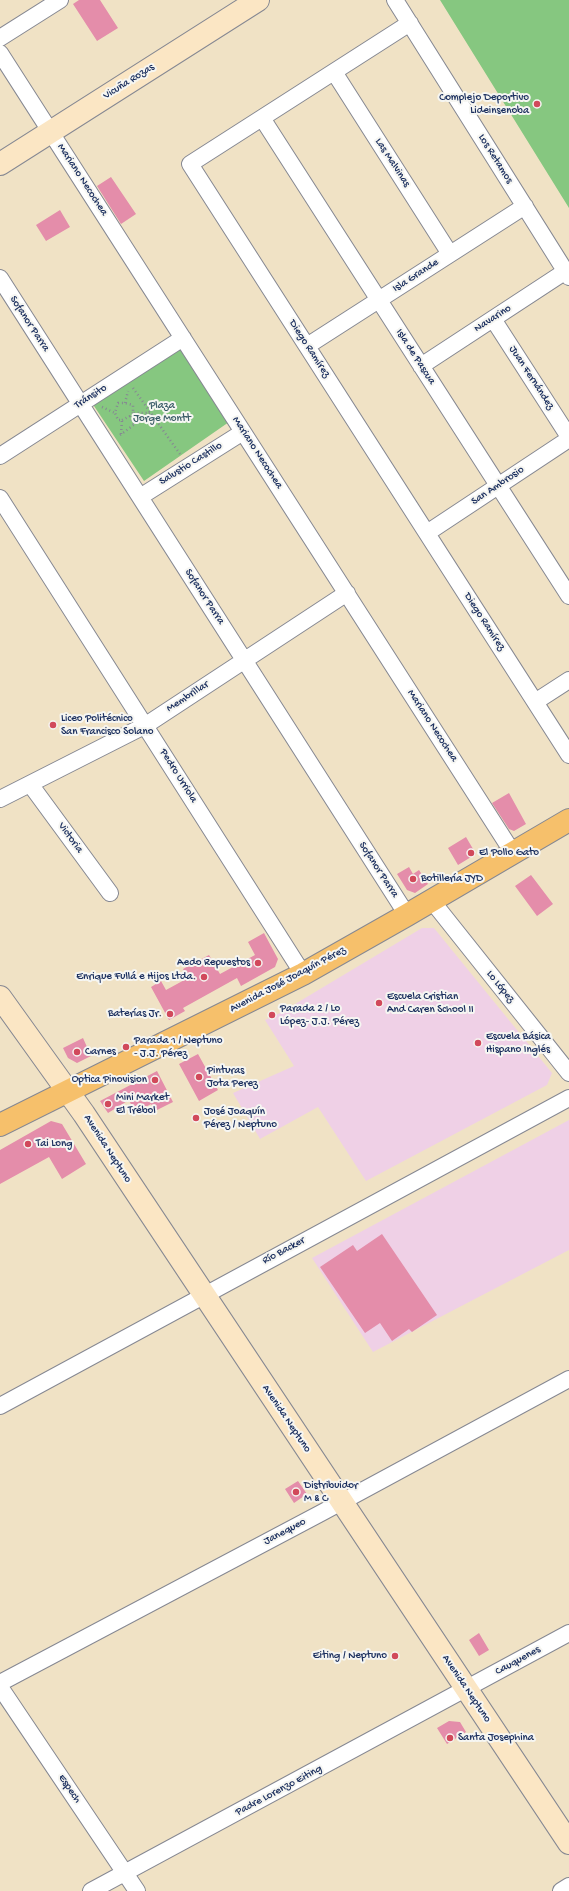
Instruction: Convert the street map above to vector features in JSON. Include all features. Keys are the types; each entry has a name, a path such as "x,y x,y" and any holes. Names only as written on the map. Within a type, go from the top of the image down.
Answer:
{"main road":[{"name":"Vicuña Rozas","path":"0,164 258,0"},
{"name":"Avenida José Joaquín Pérez","path":"0,1125 303,974 513,853 567,825"},
{"name":"Avenida Neptuno","path":"0,997 68,1090 569,1843"}],"street":[{"path":"0,38 60,0"},
{"name":"Los Retamos","path":"395,0 567,274"},
{"name":"Diego Ramírez","path":"410,23 190,164 569,755"},
{"name":"Mariano Necochea","path":"0,53 513,853"},
{"name":"Las Malvinas","path":"334,72 450,254"},
{"name":"Isla de Pascua","path":"262,118 498,486 568,591"},
{"name":"Isla Grande","path":"307,346 525,206"},
{"name":"Navarino","path":"421,366 493,319 567,274"},
{"name":"Sofanor Parra","path":"0,278 407,915"},
{"name":"Juan Fernández","path":"493,319 569,438"},
{"name":"Tránsito","path":"0,456 183,338"},
{"name":"Salustio Castillo","path":"140,497 243,432"},
{"name":"San Ambrosio","path":"427,533 569,438"},
{"name":"Pedro Urriola","path":"0,498 146,725 303,974"},
{"name":"Membrillar","path":"0,799 146,725 347,594"},
{"path":"535,702 569,680"},
{"name":"Victoria","path":"30,784 110,893"},
{"name":"Lo López","path":"432,901 569,1073"},
{"name":"Río Backer","path":"0,1406 569,1098"},
{"name":"Janequeo","path":"0,1682 341,1502 569,1379"},
{"name":"Cauquenes","path":"466,1690 569,1633"},
{"name":"Espech","path":"0,1687 137,1891"},
{"name":"Padre Lorenzo Eiting","path":"91,1891 126,1874 466,1690"},
{"path":"561,1891 569,1886"}],"path":[{"path":"130,383 182,458"},
{"path":"133,413 133,405 124,402 118,403 115,413 118,420 122,420 133,413 151,413"},
{"path":"117,437 151,413"},
{"path":"130,416 134,424"},
{"path":"121,434 122,420"}],"shaded area":[{"path":"422,928 434,928 552,1073 547,1085 366,1181 318,1107 260,1139 233,1093 294,1066 265,1020 280,1013"},
{"path":"569,1120 569,1250 373,1352 312,1258"}],"green space":[{"name":"Complejo Deportivo Lideinsenoba","path":"440,0 569,0 569,208"},
{"name":"Plaza Jorge Montt","path":"180,348 229,422 144,481 92,403"}],"building":[{"path":"79,0 100,0 118,28 97,41 73,4"},
{"path":"111,177 136,214 121,224 97,186"},
{"path":"60,210 70,227 46,241 36,225"},
{"path":"509,793 526,824 514,831 509,829 492,803"},
{"path":"466,837 476,854 458,865 448,848"},
{"name":"Botillería JYD","path":"409,867 413,874 419,870 428,884 415,893 407,890 397,874"},
{"path":"531,875 553,904 537,916 515,886"},
{"path":"264,933 278,959 275,967 241,986 237,978 183,1008 185,1011 169,1020 151,987 161,981 166,990 188,978 183,969 209,955 220,974 255,955 248,942"},
{"name":"Carnes","path":"83,1038 91,1056 77,1063 68,1058 63,1048"},
{"name":"Pinturas Jota Perez","path":"198,1054 218,1090 199,1101 179,1064"},
{"path":"157,1071 173,1102 155,1111 151,1104 135,1113 129,1100 108,1113 100,1101"},
{"path":"51,1121 62,1124 86,1164 62,1179 49,1157 0,1184 0,1150"},
{"path":"382,1234 437,1315 412,1332 409,1329 392,1341 380,1323 365,1333 320,1267 353,1245 357,1251"},
{"name":"Distribuidor M & C","path":"298,1481 307,1494 294,1503 285,1489"},
{"path":"479,1633 489,1650 479,1656 469,1640"},
{"name":"Santa Josephina","path":"449,1721 460,1722 466,1732 447,1744 437,1728"}],"place":[{"name":"Complejo Deportivo Lideinsenoba","path":"537,104"},
{"name":"Liceo Politécnico San Francisco Solano","path":"53,725"},
{"name":"El Pollo Gato","path":"471,853"},
{"name":"Botillería JYD","path":"413,879"},
{"name":"Aedo Repuestos","path":"258,963"},
{"name":"Enrique Fullá e Hijos Ltda.","path":"204,977"},
{"name":"Escuela Cristian And Caren School II","path":"379,1003"},
{"name":"Baterías Jr.","path":"170,1014"},
{"name":"Parada 2 / Lo López- J.J. Pérez","path":"272,1015"},
{"name":"Escuela Básica Hispano Inglés","path":"478,1043"},
{"name":"Parada 1 / Neptuno - J.J. Pérez","path":"126,1047"},
{"name":"Carnes","path":"77,1052"},
{"name":"Pinturas Jota Perez","path":"199,1077"},
{"name":"Optica Pinovision","path":"155,1080"},
{"name":"Mini Market El Trébol","path":"108,1104"},
{"name":"José Joaquín Pérez / Neptuno","path":"196,1118"},
{"name":"Tai Long","path":"28,1144"},
{"name":"Distribuidor M & C","path":"296,1492"},
{"name":"Eiting / Neptuno","path":"395,1656"},
{"name":"Santa Josephina","path":"450,1738"}]}
